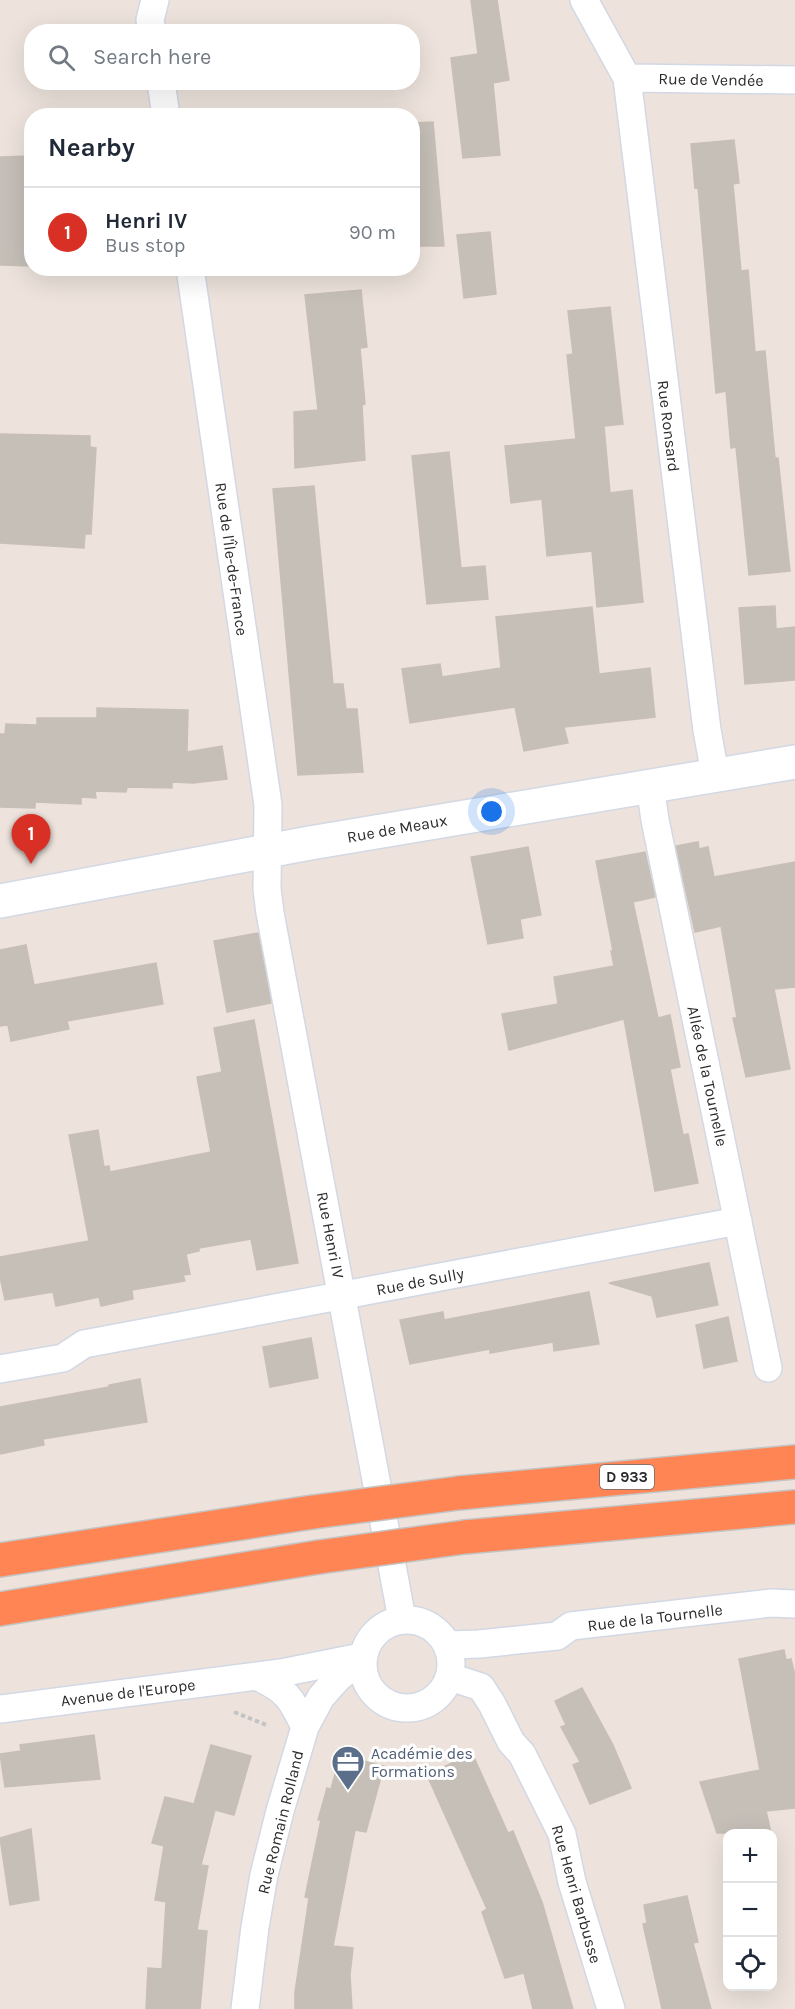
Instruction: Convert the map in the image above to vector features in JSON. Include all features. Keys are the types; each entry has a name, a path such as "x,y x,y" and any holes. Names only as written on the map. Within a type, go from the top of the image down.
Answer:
{"highway":[{"name":"D 933","path":"0,1560 313,1512 459,1493 795,1462"},
{"path":"0,1608 319,1557 465,1537 795,1507"}],"main road":[{"name":"Rue de Meaux","path":"0,901 267,851 795,762"}],"street":[{"path":"585,0 627,78"},
{"name":"Rue de Vendée","path":"627,78 795,80"},
{"name":"Rue Ronsard","path":"627,78 707,730 715,774"},
{"path":"162,90 165,108"},
{"name":"Rue de l'Île-de-France","path":"191,276 267,805 267,851"},
{"name":"Allée de la Tournelle","path":"650,785 655,820 768,1368"},
{"name":"Rue Henri IV","path":"267,851 267,889 270,913 402,1619"},
{"name":"Rue de Sully","path":"0,1370 63,1358 84,1344 738,1221"},
{"name":"Rue de la Tournelle","path":"447,1645 557,1636 571,1626 771,1603 795,1604"},
{"path":"402,1619 414,1619 438,1632 447,1645 452,1662 450,1677 438,1697 415,1708 397,1707 382,1701 372,1690 365,1677 364,1656 372,1638 387,1625 402,1619"},
{"name":"Avenue de l'Europe","path":"0,1709 269,1674 364,1656"},
{"name":"Rue Romain Rolland","path":"245,2009 253,1937 264,1875 305,1727 321,1697 337,1679 364,1656"},
{"path":"269,1674 293,1702 305,1727"},
{"name":"Avenue de l'Europe","path":"269,1674 337,1679 372,1690"},
{"name":"Rue Henri Barbusse","path":"450,1677 481,1687 511,1742 522,1754 562,1834 572,1882 611,2009"}],"path":[{"path":"231,1711 272,1728"}],"building":[{"path":"471,0 497,0 509,80 493,83 500,155 463,158 451,58 478,54"},
{"path":"433,122 444,246 420,246 420,123"},
{"path":"734,140 739,183 733,184 741,271 748,270 755,352 765,351 775,458 778,458 790,571 749,575 736,447 731,448 726,391 716,393 698,187 695,188 691,144"},
{"path":"24,156 24,266 0,265 0,157"},
{"path":"490,232 496,294 464,298 457,235"},
{"path":"361,290 367,347 360,348 365,404 362,405 365,460 295,468 294,412 318,410 305,295"},
{"path":"610,307 623,424 604,426 610,493 632,490 643,602 597,607 592,551 547,556 542,499 511,503 505,446 576,439 567,355 573,354 568,311"},
{"path":"0,434 90,436 90,447 96,448 91,534 85,534 84,548 0,543"},
{"path":"449,452 461,568 485,566 488,599 427,604 412,456"},
{"path":"314,486 333,684 343,684 346,709 357,709 363,772 298,775 273,489"},
{"path":"775,606 776,629 795,627 795,680 745,684 739,608"},
{"path":"592,607 599,674 650,668 655,717 564,727 568,743 524,751 515,707 410,723 402,669 440,664 442,677 501,668 496,617"},
{"path":"97,708 188,710 187,752 222,746 227,779 193,783 172,782 172,788 127,787 126,792 95,791 96,798 81,797 81,804 35,802 35,808 0,807 0,734 5,734 6,724 37,725 37,718 97,718"},
{"path":"698,842 699,849 708,847 714,877 795,862 795,987 774,989 790,1069 746,1077 733,1018 737,1018 721,926 695,932 676,846"},
{"path":"528,847 541,915 520,919 523,938 488,944 471,857"},
{"path":"645,852 655,897 633,902 658,1018 670,1015 680,1067 670,1069 683,1135 688,1134 698,1183 655,1191 624,1019 509,1050 502,1014 558,1004 554,977 614,966 596,861"},
{"path":"258,933 271,1003 227,1012 214,941"},
{"path":"26,945 34,985 156,963 163,1004 67,1021 69,1029 11,1041 8,1025 0,1026 0,950"},
{"path":"254,1020 298,1263 257,1270 251,1239 199,1248 199,1251 186,1254 190,1274 183,1275 185,1281 132,1290 133,1299 101,1306 99,1297 56,1306 53,1292 5,1300 0,1277 0,1257 89,1241 69,1135 98,1130 104,1167 109,1166 110,1172 211,1152 197,1077 222,1072 214,1028"},
{"path":"709,1263 718,1305 657,1317 652,1296 609,1283"},
{"path":"589,1292 599,1344 554,1351 553,1342 490,1353 490,1349 410,1364 400,1320 443,1312 444,1320"},
{"path":"728,1317 737,1361 704,1368 696,1325"},
{"path":"311,1338 318,1378 270,1387 263,1347"},
{"path":"140,1379 147,1422 43,1439 44,1445 0,1454 0,1407"},
{"path":"784,1650 786,1660 791,1659 795,1675 795,1808 766,1811 770,1829 723,1829 723,1833 717,1833 700,1782 760,1770 739,1659"},
{"path":"582,1688 613,1745 631,1788 590,1804 573,1765 580,1762 561,1727 566,1725 555,1701"},
{"path":"94,1735 100,1779 5,1787 0,1754 21,1751 20,1745"},
{"path":"211,1745 251,1756 234,1815 215,1810 201,1865 208,1866 197,1930 207,1931 200,2009 146,2009 148,1968 162,1969 166,1902 155,1900 164,1846 152,1843 165,1797 194,1804"},
{"path":"472,1753 508,1833 513,1831 542,1902 573,2009 533,2009 524,1973 505,1978 482,1912 487,1909 427,1775"},
{"path":"340,1755 384,1766 366,1832 355,1830 333,1946 353,1948 350,1975 352,2009 295,2009 295,1992 309,1898 305,1897 321,1820 318,1820 327,1788 331,1789"},
{"path":"31,1829 39,1900 10,1905 0,1838"},
{"path":"687,1896 698,1942 693,1943 711,2009 662,2009 643,1924 647,1923 644,1905"}],"place":[{"name":"Henri IV","path":"31,864"},
{"name":"Académie des Formations","path":"348,1791"}]}
